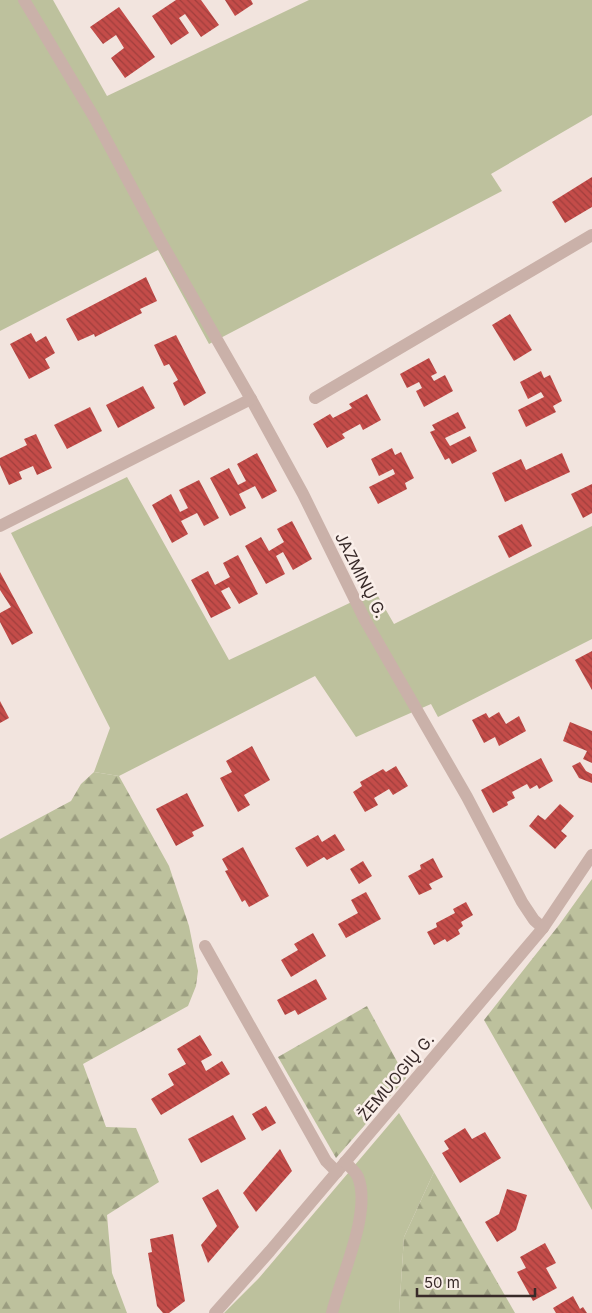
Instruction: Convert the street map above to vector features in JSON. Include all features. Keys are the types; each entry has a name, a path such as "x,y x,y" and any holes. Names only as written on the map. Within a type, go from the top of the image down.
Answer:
{"street":[{"name":"JAZMINŲ G.","path":"24,0 94,117 156,233 251,399 303,494 365,620 467,797 522,902 534,920 543,928"},
{"path":"315,398 592,235"},
{"path":"0,526 251,399"},
{"name":"ŽEMUOGIŲ G.","path":"215,1313 543,928 592,855"},
{"path":"205,946 326,1161 357,1175 362,1190 362,1209 332,1313"}],"green space":[{"path":"0,0 53,0 107,96 309,0 592,0 592,115 491,174 502,191 209,344 158,250 0,331"},
{"path":"127,477 229,660 375,591 394,624 592,526 592,639 438,717 431,704 356,737 315,676 119,776 94,772 110,728 11,533"},
{"path":"94,772 119,776 169,866 189,926 198,971 196,986 188,1006 83,1064 106,1127 136,1128 159,1182 107,1215 112,1273 127,1313 0,1313 0,839 71,801 81,784"},
{"path":"592,879 592,1210 484,1020 559,925"},
{"path":"367,1006 406,1078 336,1158 278,1057"},
{"path":"399,1113 434,1172 404,1237 399,1313 224,1313 259,1278"},
{"path":"434,1172 515,1313 399,1313 404,1237"}],"building":[{"path":"176,0 201,0 219,25 201,37 185,14 179,18 189,33 171,45 152,16"},
{"path":"225,0 251,0 253,4 235,16"},
{"path":"119,7 155,57 125,78 111,58 124,48 116,35 103,44 90,27"},
{"path":"592,177 592,207 565,223 552,202"},
{"path":"146,277 157,301 140,309 142,313 95,337 94,334 78,341 66,319"},
{"path":"510,314 532,350 514,361 492,325"},
{"path":"31,333 36,342 46,336 55,353 45,359 50,368 29,379 10,344"},
{"path":"176,335 206,393 184,406 173,383 178,380 169,364 164,366 154,345"},
{"path":"429,358 437,373 431,376 434,381 445,375 453,391 424,407 416,391 422,388 419,382 407,388 400,374"},
{"path":"541,371 544,378 550,375 562,401 553,406 556,412 526,427 518,410 544,397 541,392 528,399 520,382"},
{"path":"143,386 155,408 118,428 106,405"},
{"path":"367,394 381,420 363,430 360,424 342,434 345,438 327,448 313,424 330,414 333,418 352,408 349,404"},
{"path":"90,407 102,431 67,449 54,425"},
{"path":"458,412 466,428 445,438 450,446 470,436 477,451 452,464 449,458 445,460 430,432 435,430 432,425"},
{"path":"36,434 52,468 37,475 33,466 19,472 22,479 9,485 0,465 0,458 27,445 24,439"},
{"path":"392,448 395,455 401,452 414,478 405,483 407,489 378,504 369,487 395,474 393,469 379,476 371,459"},
{"path":"257,453 277,491 262,499 255,486 239,494 246,508 230,516 210,478 229,468 238,485 246,481 237,464"},
{"path":"562,453 570,472 505,502 492,473 521,459 526,470"},
{"path":"199,480 219,518 204,526 197,513 181,521 188,534 172,543 152,505 171,494 180,512 188,508 179,490"},
{"path":"592,484 592,513 583,518 571,494"},
{"path":"292,521 312,559 293,570 283,552 276,556 285,574 266,584 245,546 261,537 269,551 284,542 277,529"},
{"path":"522,524 532,546 509,558 498,536"},
{"path":"238,555 258,594 239,604 229,587 221,591 231,608 211,618 191,580 208,571 215,585 230,577 223,563"},
{"path":"0,572 33,633 12,645 0,622 0,613 11,607 0,590"},
{"path":"592,651 592,690 575,660"},
{"path":"0,701 9,718 0,723"},
{"path":"499,712 506,724 519,716 526,731 499,746 495,737 484,743 472,720 486,713 489,718"},
{"path":"570,722 592,731 592,763 583,759 587,751 563,741"},
{"path":"252,746 270,780 244,795 250,805 238,812 220,778 232,772 226,761"},
{"path":"541,758 553,781 539,789 537,785 530,789 527,784 512,792 515,798 507,802 508,805 493,813 481,790"},
{"path":"580,762 586,771 592,774 592,783 579,778 572,766"},
{"path":"396,766 408,786 393,795 389,789 374,798 378,805 365,812 353,792 362,786 360,782 383,769 386,772"},
{"path":"187,793 204,826 192,832 194,836 176,846 156,809"},
{"path":"560,804 574,816 561,831 567,836 555,849 529,826 538,815 545,820"},
{"path":"335,834 345,850 327,860 324,857 307,867 295,848 318,835 322,842"},
{"path":"243,847 269,896 249,907 245,900 242,902 225,871 228,870 222,859"},
{"path":"433,858 443,877 429,884 432,889 419,895 408,876 421,869 420,865"},
{"path":"363,861 372,876 359,884 350,869"},
{"path":"366,892 381,919 346,938 338,924 358,913 351,900"},
{"path":"466,902 473,915 461,922 463,926 458,930 460,934 447,942 445,939 434,945 427,932 437,927 436,923 455,913 453,909"},
{"path":"313,933 326,956 291,977 281,960 298,950 294,944"},
{"path":"316,979 327,999 298,1015 295,1010 285,1015 277,1000"},
{"path":"200,1035 212,1055 201,1061 206,1071 222,1061 230,1074 161,1115 151,1099 174,1085 168,1074 186,1064 177,1049"},
{"path":"266,1106 276,1123 262,1131 252,1114"},
{"path":"233,1115 246,1139 201,1163 188,1139"},
{"path":"465,1128 472,1139 485,1132 501,1158 460,1183 442,1153 449,1149 444,1141"},
{"path":"280,1149 292,1171 256,1212 243,1193"},
{"path":"218,1189 239,1227 208,1263 201,1245 217,1226 202,1198"},
{"path":"507,1189 527,1195 516,1230 497,1242 485,1222 499,1214"},
{"path":"173,1234 185,1301 169,1313 163,1313 157,1306 148,1253 152,1252 150,1239"},
{"path":"545,1243 556,1263 546,1268 557,1288 533,1301 517,1272 526,1268 520,1257"},
{"path":"573,1296 580,1309 583,1307 587,1313 556,1313 553,1308"}]}
